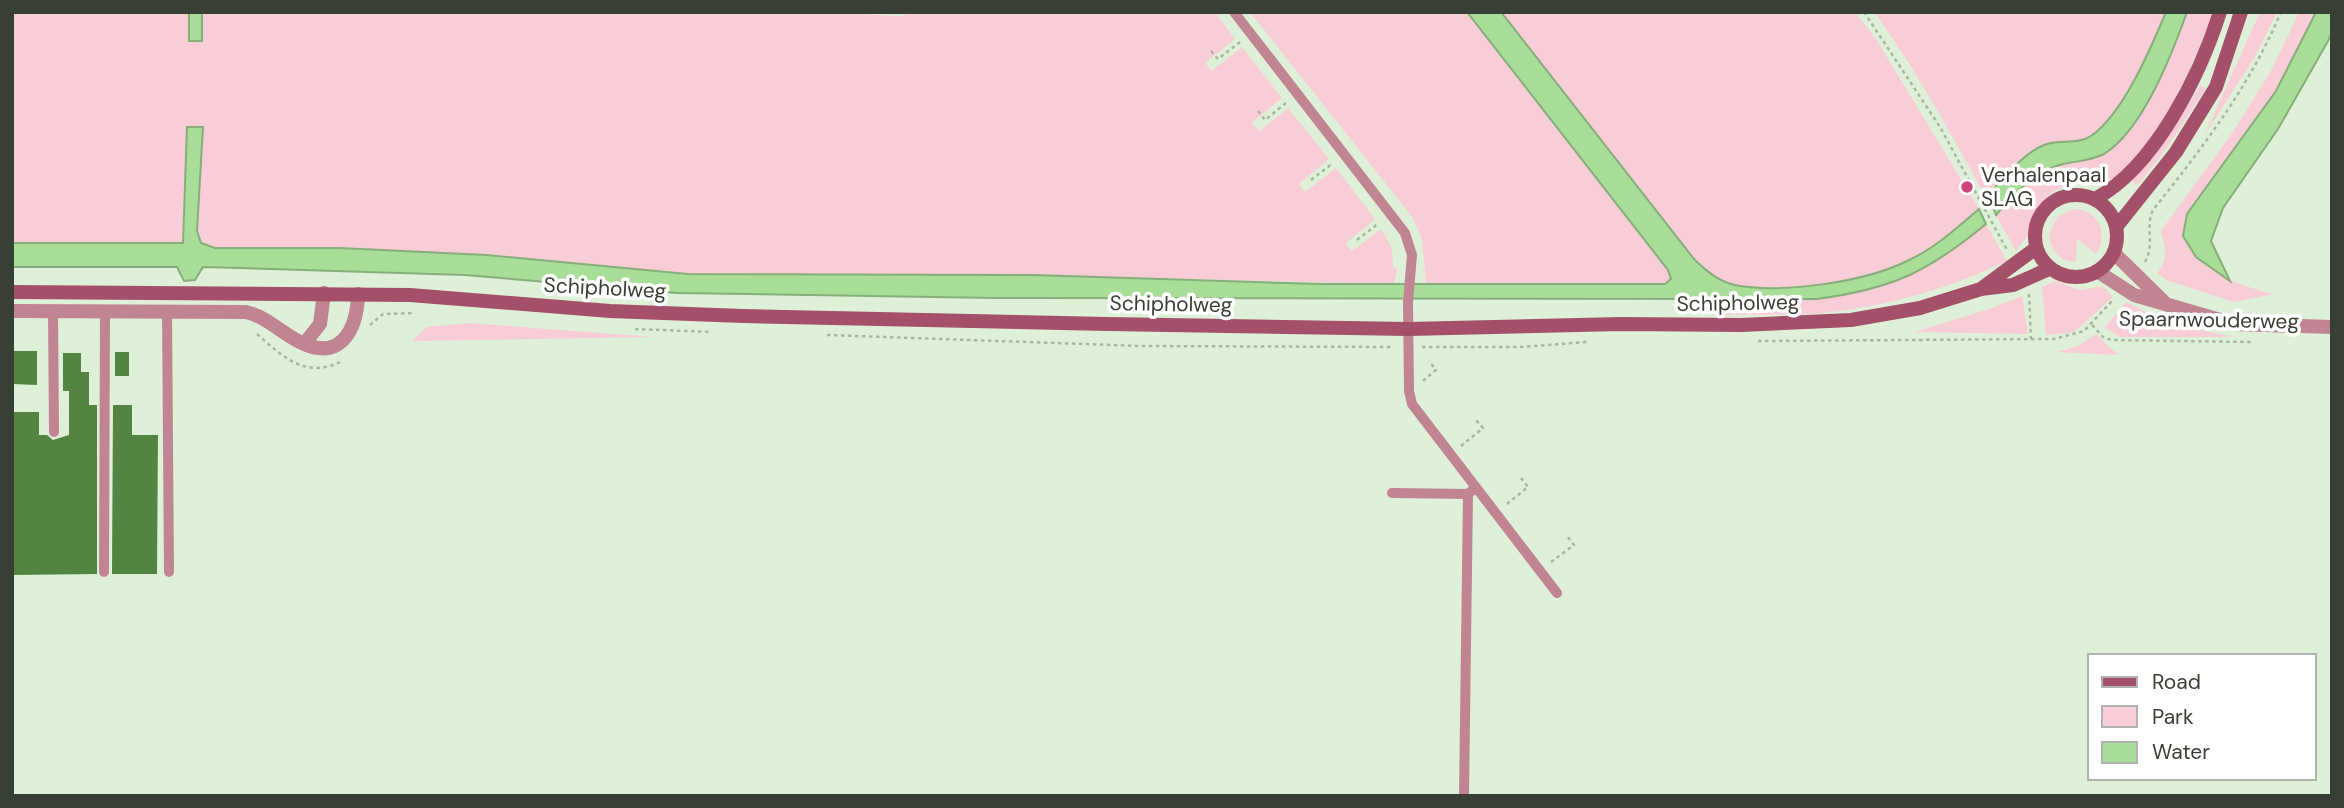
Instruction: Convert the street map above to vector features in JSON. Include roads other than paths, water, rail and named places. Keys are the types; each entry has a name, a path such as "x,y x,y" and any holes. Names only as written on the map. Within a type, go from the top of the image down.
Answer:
{"main road":[{"path":"2095,199 2123,180 2159,137 2190,85 2209,46 2220,12"},
{"path":"2117,226 2105,205 2095,199 2068,195 2055,200 2038,220 2036,248 2051,268 2078,277 2097,271 2114,253 2117,226 2176,152 2216,87 2241,12"},
{"name":"Schipholweg","path":"1981,289 2036,248"},
{"name":"Schipholweg","path":"12,292 324,293 743,316 1409,329 1810,323 1851,320 1920,308 1981,289 2013,285 2051,268"}],"street":[{"name":"Spaarnwouderweg","path":"2114,253 2165,303"},
{"name":"Spaarnwouderweg","path":"2097,271 2134,295 2234,324 2332,327"},
{"path":"304,344 320,324 324,293"},
{"path":"12,310 206,311 259,315 304,344 325,348 345,339 354,321 358,294"}],"lane":[{"path":"1234,12 1390,214 1409,243 1409,391 1417,411 1450,454 1472,491 1496,513 1558,593"},
{"path":"53,311 54,432"},
{"path":"104,572 105,311"},
{"path":"169,572 173,311"},
{"path":"1392,493 1472,491"},
{"path":"1464,796 1472,491"}],"water":[{"path":"189,12 202,12 202,41 189,41"},
{"path":"1467,12 1501,12 1694,259 1723,281 1735,285 1776,288 1848,280 1891,268 1919,255 1946,237 1979,209 1986,224 1946,255 1908,276 1867,290 1817,299 994,298 677,293 465,275 203,267 195,280 184,281 177,267 12,267 12,243 183,243 187,127 203,127 197,231 201,243 215,248 340,248 486,255 688,274 1033,275 1322,284 1665,284 1671,279 1668,270"},
{"path":"2166,12 2187,12 2154,90 2131,128 2104,154 2042,172 2018,191 1996,215 1988,195 2021,160 2050,143 2085,139 2103,126 2135,79"},
{"path":"2316,12 2332,12 2332,32 2328,41 2278,129 2223,208 2211,241 2230,281 2196,257 2183,236 2187,214 2276,91"}],"place":[{"name":"Verhalenpaal SLAG","path":"1967,187"}]}
